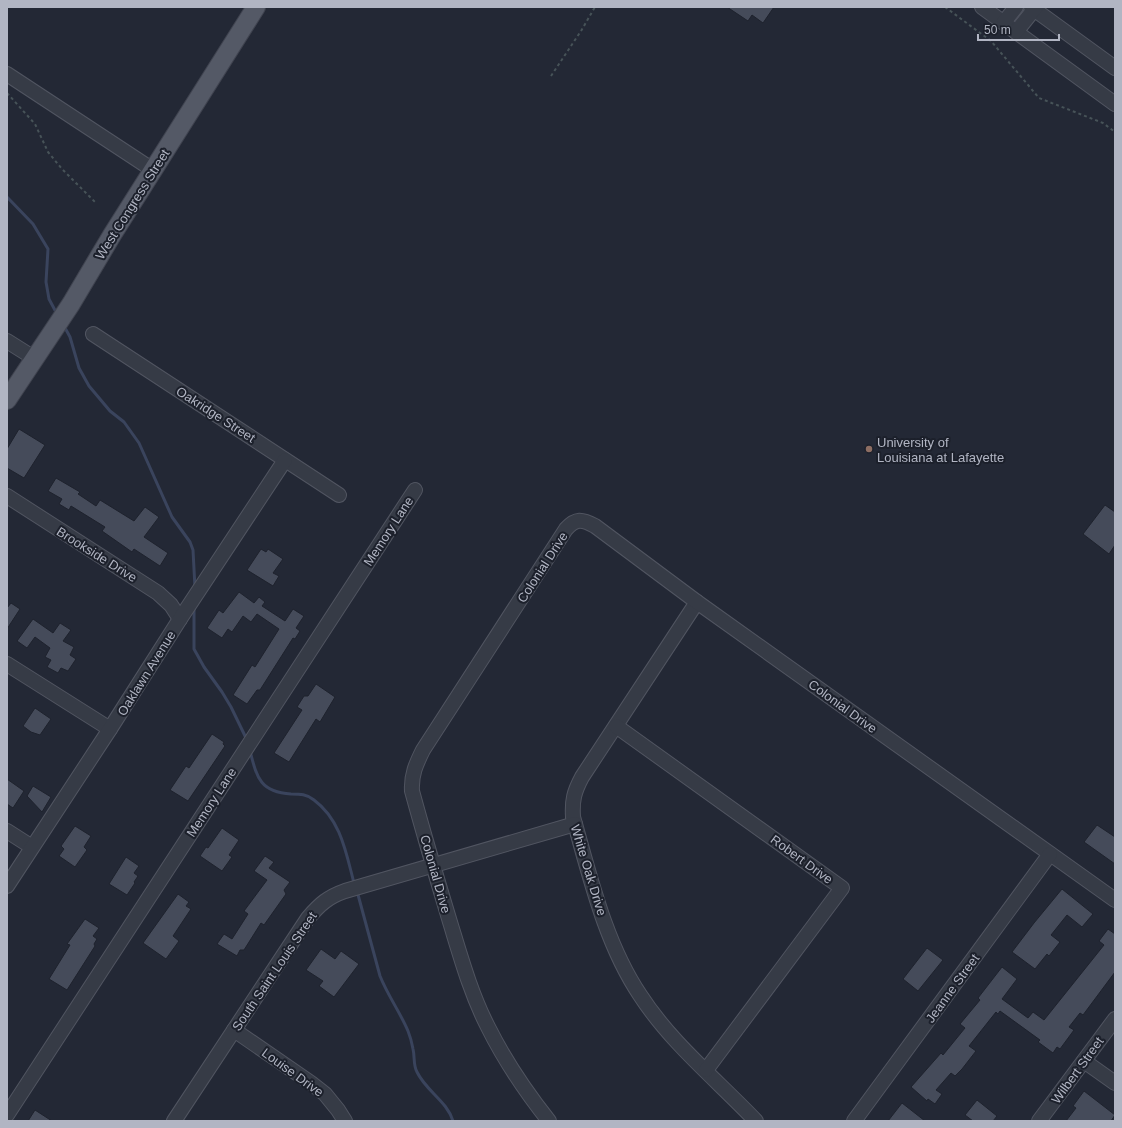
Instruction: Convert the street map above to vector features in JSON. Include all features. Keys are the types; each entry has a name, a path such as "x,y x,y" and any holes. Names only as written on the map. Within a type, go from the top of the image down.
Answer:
{"main road":[{"name":"West Congress Street","path":"7,400 71,304 153,170 256,7"}],"street":[{"path":"982,7 1115,104"},
{"path":"1004,22 1016,7"},
{"path":"1016,32 1034,8 1115,68"},
{"path":"7,74 153,170"},
{"name":"Oakridge Street","path":"93,334 339,495"},
{"path":"7,341 34,358"},
{"name":"Oaklawn Avenue","path":"7,886 285,460"},
{"name":"Memory Lane","path":"7,1115 415,490"},
{"name":"Brookside Drive","path":"7,496 158,594 171,606 180,619"},
{"name":"Colonial Drive","path":"549,1121 517,1078 488,1026 468,982 433,866 412,791 411,780 414,768 423,750 566,529 575,521 580,520 595,526 697,602 1115,900"},
{"name":"White Oak Drive","path":"697,602 577,787 572,804 573,817 606,927 629,978 658,1021 686,1052 706,1070 756,1121"},
{"path":"7,664 110,730"},
{"name":"Robert Drive","path":"616,726 842,888 706,1070"},
{"name":"South Saint Louis Street","path":"174,1121 308,918 323,902 334,895 345,891 575,824"},
{"path":"7,831 32,847"},
{"name":"Jeanne Street","path":"854,1121 1050,854"},
{"name":"Wilbert Street","path":"1039,1121 1115,1019"},
{"name":"Louise Drive","path":"234,1030 325,1094 345,1121"},
{"path":"1084,1061 1115,1083"}],"path":[{"path":"551,76 595,7"},
{"path":"944,7 991,41 1039,98 1102,123 1115,132"},
{"path":"7,93 35,124 48,152 62,169 96,203"}],"building":[{"path":"727,7 774,7 763,23 752,15 748,21"},
{"path":"19,429 45,445 24,478 7,468 7,449"},
{"path":"56,478 80,492 78,494 96,506 100,500 134,521 145,507 159,517 144,537 168,553 160,566 134,549 132,552 102,531 105,527 71,506 69,510 59,504 62,499 48,491"},
{"path":"1105,505 1115,512 1115,545 1109,554 1083,534"},
{"path":"261,549 266,552 268,549 283,559 273,573 279,576 273,586 247,570"},
{"path":"239,592 254,603 259,597 265,602 262,606 285,621 293,609 304,616 296,628 300,631 295,639 293,638 260,690 257,690 247,704 233,695 252,665 255,667 279,629 257,614 251,622 243,616 232,632 228,629 222,638 207,628 219,610 223,613"},
{"path":"11,603 20,609 7,629 7,608"},
{"path":"33,619 53,633 60,623 71,630 63,641 74,647 70,655 76,659 68,671 61,668 58,673 47,667 51,660 45,657 50,648 35,637 27,648 17,641"},
{"path":"316,684 335,697 320,722 316,719 289,762 274,753 302,710 297,707 304,696 308,696"},
{"path":"35,708 51,719 40,735 31,732 23,726"},
{"path":"212,734 224,742 223,744 225,746 188,801 170,790 186,766 189,768"},
{"path":"7,779 24,791 13,808 7,804"},
{"path":"33,786 51,797 42,812 27,796"},
{"path":"1097,825 1115,837 1115,864 1084,842"},
{"path":"75,826 91,836 84,847 87,850 75,867 59,856 64,849 61,846"},
{"path":"222,828 239,840 229,855 232,857 222,871 200,856 206,847 208,848"},
{"path":"265,856 274,862 269,868 290,882 284,890 286,894 264,925 261,923 244,950 240,950 237,956 217,944 224,934 232,939 248,914 244,911 267,880 254,871"},
{"path":"126,857 139,866 134,873 138,876 127,895 109,884"},
{"path":"1062,889 1093,914 1082,927 1067,915 1051,935 1060,942 1049,956 1047,954 1035,969 1012,952"},
{"path":"178,894 189,902 186,906 191,909 173,936 179,941 166,959 143,943"},
{"path":"85,919 99,928 93,936 97,939 94,944 95,946 67,990 49,979 70,945 67,944"},
{"path":"1108,929 1115,934 1115,972 1083,1015 1080,1013 1069,1027 1074,1030 1060,1049 1057,1047 1053,1053 1038,1042 1040,1040 1000,1011 998,1014 996,1012 969,1046 976,1051 955,1076 951,1073 936,1090 942,1094 935,1104 928,1099 927,1101 911,1087 941,1053 943,1055 965,1028 960,1024 980,1000 978,998 1002,967 1017,979 1002,999 1028,1018 1033,1012 1044,1020 1104,945 1099,941"},
{"path":"927,948 943,960 918,991 903,979"},
{"path":"321,949 335,959 341,951 359,964 334,997 319,986 323,981 306,970"},
{"path":"1084,1091 1115,1115 1111,1121 1066,1121 1076,1108 1073,1106"},
{"path":"977,1100 997,1116 993,1121 973,1121 965,1115"},
{"path":"902,1103 925,1121 888,1121"},
{"path":"35,1110 52,1121 28,1121"}],"waterway":[{"path":"7,197 33,224 48,249 46,282 49,299 57,314"},
{"path":"64,326 70,337 79,368 89,386 110,411 124,422 139,443 172,517 190,542 193,550 195,588"},
{"path":"194,608 194,649 204,667 231,707 247,740"},
{"path":"250,751 258,776 266,787 281,793 306,795 314,800 331,817 345,849 354,883"},
{"path":"357,891 380,976 405,1024 412,1042 416,1069 421,1079 446,1108 453,1121"}],"place":[{"name":"University of Louisiana at Lafayette","path":"869,449"}]}
